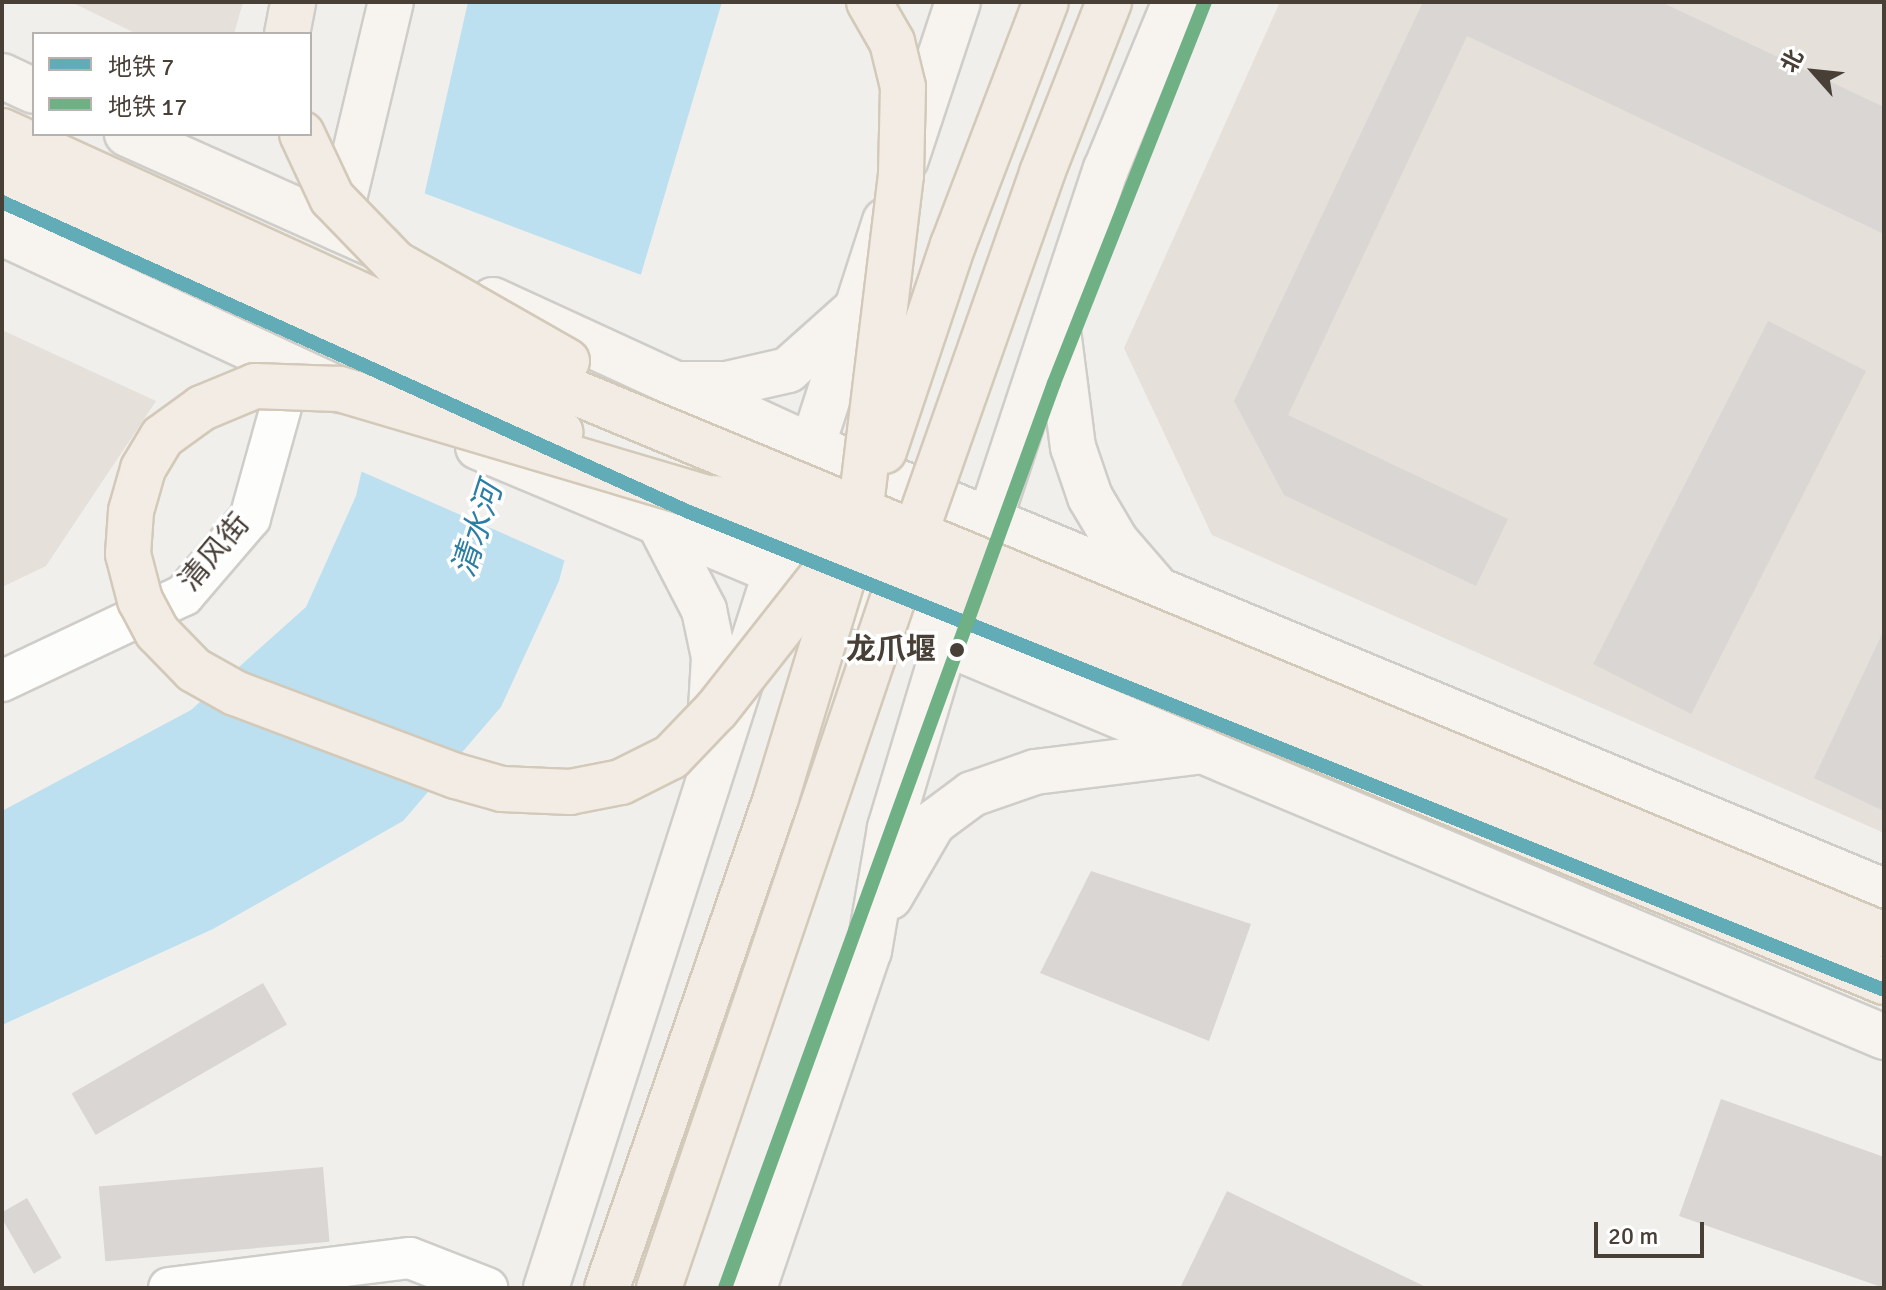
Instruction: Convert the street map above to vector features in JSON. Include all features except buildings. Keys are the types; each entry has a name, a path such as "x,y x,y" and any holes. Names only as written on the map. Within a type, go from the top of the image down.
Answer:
{"main road":[{"path":"287,32 293,2"},
{"path":"337,228 391,2"},
{"path":"741,508 338,389 255,386 202,408 162,437 143,469 131,511 128,554 140,600 157,632 194,670 235,693 456,776 502,789 570,792 621,782 671,757 717,709 858,530 901,175 902,102 892,42 869,2"},
{"path":"546,1288 776,576 811,446 958,2"},
{"path":"607,1288 776,798 858,530 953,245 1046,2"},
{"path":"659,1288 908,554 1042,173 1109,2"},
{"path":"869,951 890,828 944,640 992,517 1106,169 1175,2"},
{"path":"2,76 32,90"},
{"path":"2,131 567,389 1884,935"},
{"path":"131,136 811,446 992,517 1162,595 1884,891"},
{"path":"303,136 332,198 395,263 754,467"},
{"path":"2,177 540,424 1884,982"},
{"path":"2,233 339,390 604,499 776,576 944,640 1212,751 1884,1037"},
{"path":"669,380 727,384 788,370 856,309"},
{"path":"1058,317 1063,391 1090,497 1116,541 1162,595"},
{"path":"660,525 704,610 714,657 711,717 691,833"},
{"path":"754,1288 869,951 908,860 933,823 972,794 1035,772 1212,751"}],"street":[{"name":"清风街","path":"2,681 184,595 250,518 292,368"},
{"path":"169,1288 410,1258 487,1288"}],"shaded area":[{"path":"71,2 243,2 235,32 133,32"},
{"path":"1280,2 1884,2 1884,833 1212,535 1124,348"},
{"path":"2,330 156,401 46,566 2,587"}],"water":[{"name":"清水河","path":"468,2 722,2 636,291 559,581 501,707 403,821 213,929 2,1025 2,811 191,710 306,607 356,496"}],"pier":[{"path":"421,192 644,276 568,562 358,470"}],"metro line":[{"name":"17","path":"725,1288 1054,383 1205,2"},
{"name":"7","path":"2,202 689,512 1884,990"}],"place":[{"name":"龙爪堰","path":"957,650"}]}
